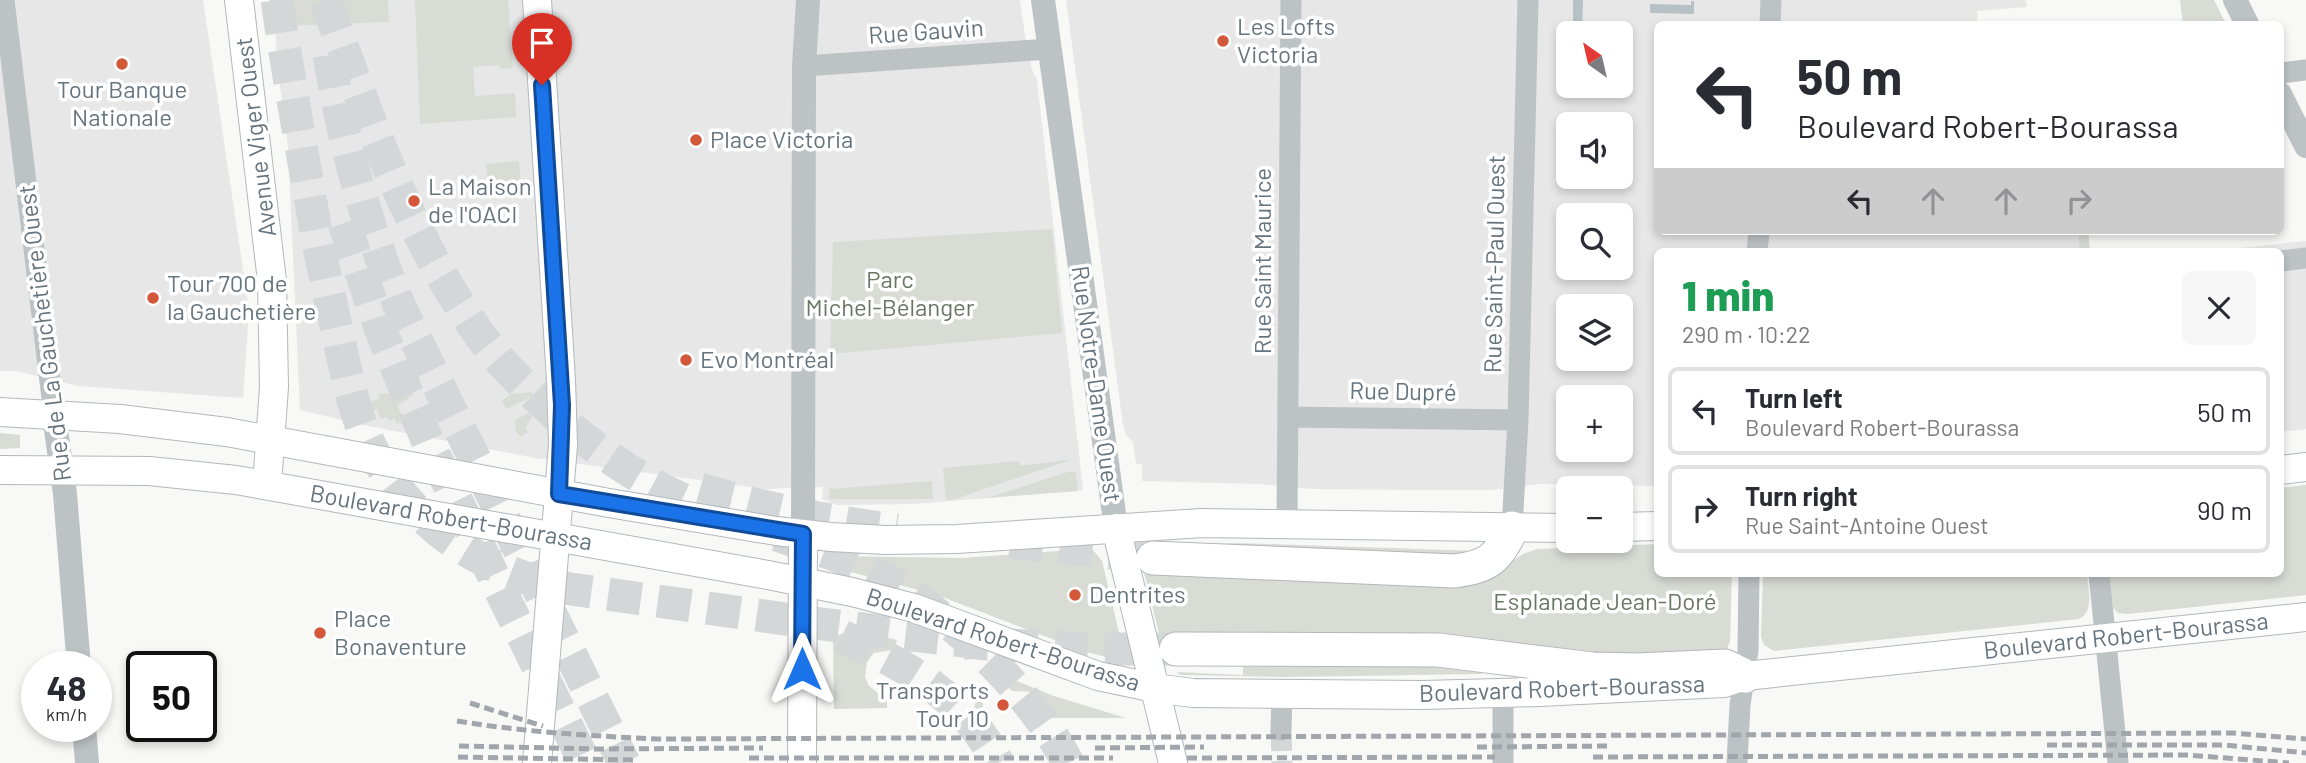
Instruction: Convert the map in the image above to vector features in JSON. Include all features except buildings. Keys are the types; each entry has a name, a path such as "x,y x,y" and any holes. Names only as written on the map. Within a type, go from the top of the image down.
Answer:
{"highway":[{"path":"1153,558 1448,571 1475,567 1493,559 1503,549 1512,528"},
{"path":"1176,649 1438,650 1592,669 1725,666 1745,676"}],"main road":[{"name":"Avenue Viger Ouest","path":"239,0 272,281 275,362 267,485"},
{"path":"537,0 562,405 559,494 537,763"},
{"name":"Boulevard Robert-Bourassa","path":"0,412 153,422 272,440 559,494 803,534 885,540 936,540 1202,523 1556,528"},
{"path":"2284,470 2306,467"},
{"name":"Boulevard Robert-Bourassa","path":"0,470 190,474 267,485 803,582 914,608 1070,667 1111,679 1200,694 1503,693 1724,683 1745,676 2306,617"},
{"path":"1633,527 1654,526"},
{"name":"Rue Notre-Dame Ouest","path":"1116,528 1173,763"},
{"path":"802,763 803,534"}],"street":[{"name":"Rue de La Gauchetière Ouest","path":"4,0 62,471 78,651"},
{"path":"803,534 804,66 808,0"},
{"name":"Rue Notre-Dame Ouest","path":"1043,0 1116,528"},
{"name":"Rue Saint Maurice","path":"1287,523 1292,0"},
{"name":"Rue Saint-Paul Ouest","path":"1512,528 1518,420 1528,0"},
{"path":"1770,21 1771,0"},
{"path":"2235,0 2246,21"},
{"name":"Rue Gauvin","path":"804,66 1050,49"},
{"path":"2284,73 2306,70"},
{"path":"2284,101 2306,146"},
{"path":"2284,261 2306,258"},
{"name":"Rue Dupré","path":"1288,417 1518,420"},
{"path":"1737,763 1740,705 1748,650 1749,577"},
{"path":"2099,577 2118,763"},
{"path":"1503,693 1503,763"},
{"path":"1281,730 1282,695"},
{"path":"85,742 87,763"}],"shaded area":[{"path":"12,0 203,0 249,310 243,398 78,386 16,371 0,371 0,7"},
{"path":"274,0 1020,0 1032,70 1037,79 1083,490 914,504 837,505 822,499 823,487 766,489 535,458 358,424 300,410 288,148 277,63"},
{"path":"1066,0 2026,0 2027,7 1977,11 1977,21 1654,21 1654,235 2088,235 2090,248 1654,248 1654,486 1633,486 1633,476 1556,476 1556,484 1492,490 1313,489 1258,484 1142,481 1142,465 1136,463 1133,442 1126,435 1123,425"},
{"path":"1573,0 1583,0 1582,21 1573,21"},
{"path":"1691,1 1694,1 1694,14 1650,13 1650,4 1691,5"},
{"path":"2306,241 2306,429 2284,432 2284,248 2240,248"}],"green space":[{"path":"270,0 388,0 389,22 273,26"},
{"path":"415,0 508,0 513,68 501,69 499,65 473,67 475,96 515,93 516,117 420,124"},
{"path":"2180,0 2214,0 2224,21 2183,21"},
{"path":"519,161 521,190 488,191 486,164"},
{"name":"Parc Michel-Bélanger","path":"1052,229 1062,333 830,354 833,242"},
{"path":"2078,235 2088,235 2090,248 2080,248"},
{"path":"532,392 533,396 507,409 502,401 511,394"},
{"path":"413,393 397,406 403,416 417,410 426,416 421,419 419,416 402,425 400,422 397,424 394,418 390,421 386,417 381,419 377,409 374,410 369,401 379,400 379,394"},
{"path":"529,413 532,417 526,427 528,432 521,437 516,432 515,420"},
{"path":"0,433 20,435 20,448 0,449"},
{"path":"1073,459 946,500 943,468 1019,461 1020,466"},
{"path":"1075,471 1078,491 987,498 1068,472"},
{"path":"932,481 933,499 829,499 829,489"},
{"path":"2306,485 2306,595 2128,614 2118,613 2113,608 2109,577 2284,577 2284,488"},
{"path":"1237,543 1478,551 1475,555 1208,545"},
{"name":"Esplanade Jean-Doré","path":"1654,544 1654,577 1732,577 1730,642 1725,653 1175,663 1167,666 1142,564 1502,568 1523,554 1537,549 1556,548 1556,553 1633,553 1633,545"},
{"path":"1093,550 1102,561 1122,646 1119,655 1114,659 1086,652 937,595 828,566 830,556 962,558"},
{"name":"Esplanade Jean-Doré","path":"1763,577 2087,577 2089,605 2079,619 1774,651 1764,645 1761,637"},
{"path":"863,631 897,640 894,650 874,653 867,662 865,677 869,686 887,700 887,708 834,709 835,636 847,632 862,634"},
{"path":"1243,667 1482,668 1482,674 1281,677 1181,675 1177,672 1243,675"},
{"path":"987,669 1054,696 1126,718 1046,718 1038,711 1035,692 1012,691 1001,680 985,678"},
{"path":"983,691 983,718 971,717 979,693"}],"tunnel":[{"path":"277,0 318,240 356,410 380,463 399,491 447,538 475,556 505,570 537,582 571,589 987,644 1089,649 1175,649"},
{"path":"326,0 372,127 408,211 451,291 491,350 537,398 609,457 676,496 726,517"},
{"path":"329,55 357,182 399,305 624,763"},
{"path":"344,223 383,336 428,442 585,763"},
{"path":"700,489 797,514 897,530"},
{"path":"777,535 861,566 928,607 956,629 1008,680 1031,707 1068,763"},
{"path":"1010,542 1151,557"},
{"path":"842,636 911,672 951,701 984,739 998,763"},
{"path":"1281,730 1282,763"}],"railway":[{"path":"470,703 543,726"},
{"path":"457,721 558,733 659,739 2232,733 2306,739"},
{"path":"2047,745 2225,745 2306,753"},
{"path":"459,746 763,748"},
{"path":"1477,747 1610,746"},
{"path":"1095,748 1204,747"},
{"path":"1593,757 2188,755 2289,763"},
{"path":"458,757 634,760"},
{"path":"1187,758 1495,757"},
{"path":"749,758 1113,758"}],"place":[{"name":"Les Lofts Victoria","path":"1223,41"},
{"name":"Tour Banque Nationale","path":"122,64"},
{"name":"Place Victoria","path":"696,140"},
{"name":"La Maison de l'OACI","path":"414,201"},
{"name":"Tour 700 de la Gauchetière","path":"153,298"},
{"name":"Evo Montréal","path":"686,360"},
{"name":"Dentrites","path":"1075,595"},
{"name":"Place Bonaventure","path":"320,633"},
{"name":"Transports Tour 10","path":"1003,705"}],"route":[{"path":"542,85 562,405 563,444 559,494 803,534 802,669"}]}
